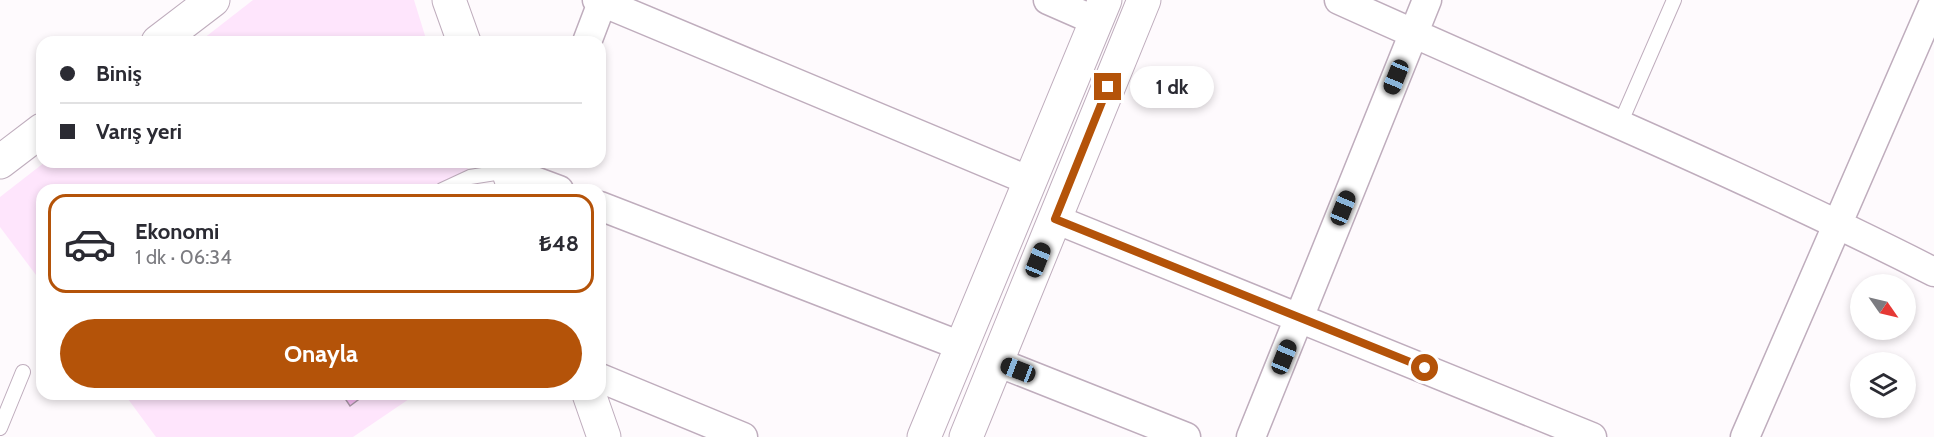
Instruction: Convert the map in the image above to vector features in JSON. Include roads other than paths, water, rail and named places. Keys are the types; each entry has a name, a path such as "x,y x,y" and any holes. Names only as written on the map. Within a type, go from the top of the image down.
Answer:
{"street":[{"path":"166,36 213,0"},
{"path":"449,0 462,36"},
{"path":"924,437 1101,10 1048,0"},
{"path":"966,437 1144,0"},
{"path":"1339,0 1837,223 1934,272"},
{"path":"1251,437 1427,0"},
{"path":"589,36 601,1 1030,181"},
{"path":"1745,437 1934,2"},
{"path":"0,162 36,135"},
{"path":"606,208 962,346"},
{"path":"1055,219 1592,437"},
{"path":"997,362 1186,437"},
{"path":"606,380 743,437"},
{"path":"591,400 604,437"}],"lane":[{"path":"1620,124 1674,0"},
{"path":"455,184 470,177 528,176"},
{"path":"0,428 23,372"}]}
